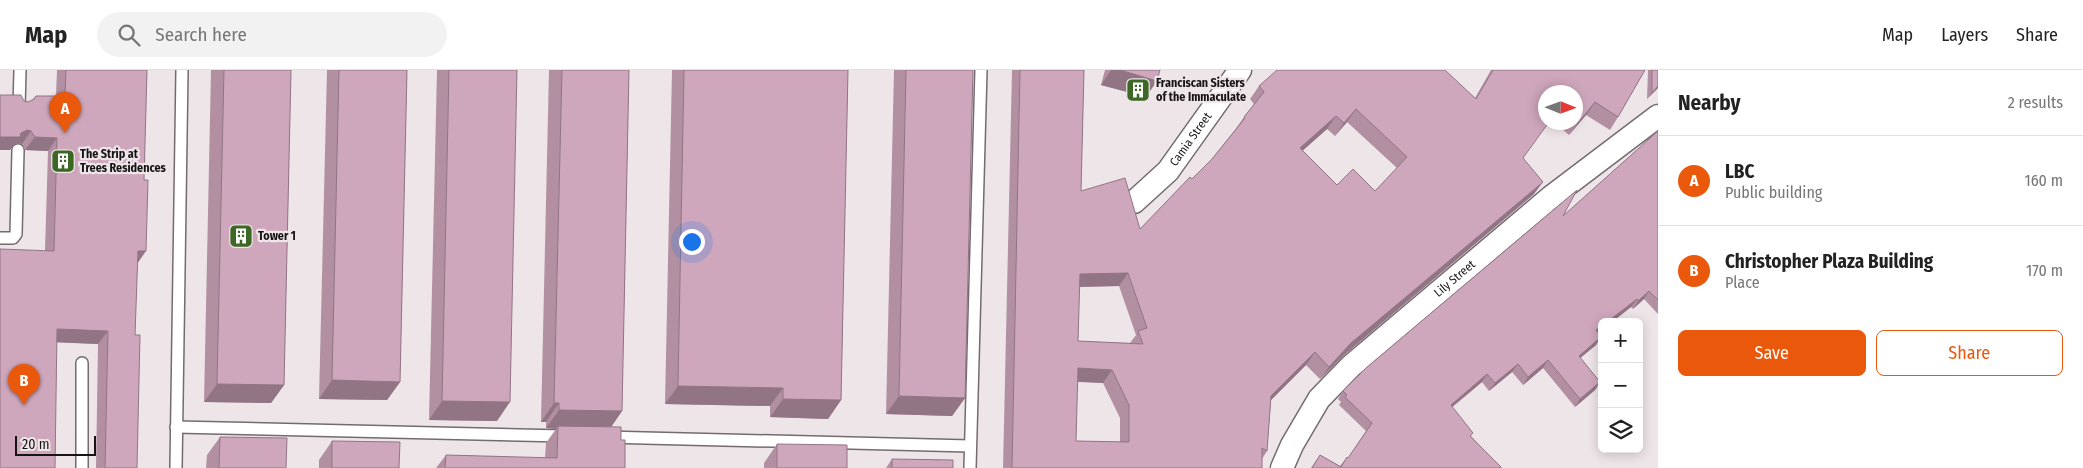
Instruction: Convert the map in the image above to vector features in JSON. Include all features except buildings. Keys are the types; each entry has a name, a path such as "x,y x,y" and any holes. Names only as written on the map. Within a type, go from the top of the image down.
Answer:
{"street":[{"name":"Camia Street","path":"1134,202 1168,171 1240,70"},
{"name":"Lily Street","path":"1282,468 1292,445 1319,399 1351,366 1551,197 1658,116"}],"lane":[{"path":"19,108 20,70"},
{"path":"176,468 182,70"},
{"path":"970,468 981,70"},
{"path":"0,238 13,238 16,234 18,150"},
{"path":"82,362 82,468"},
{"path":"176,427 573,437"},
{"path":"593,437 970,446"}],"place":[{"name":"Franciscan Sisters of the Immaculate","path":"1138,90"},
{"name":"LBC","path":"65,133"},
{"name":"The Strip at Trees Residences","path":"63,161"},
{"name":"Tower 1","path":"241,236"},
{"name":"Christopher Plaza Building","path":"24,405"}]}
